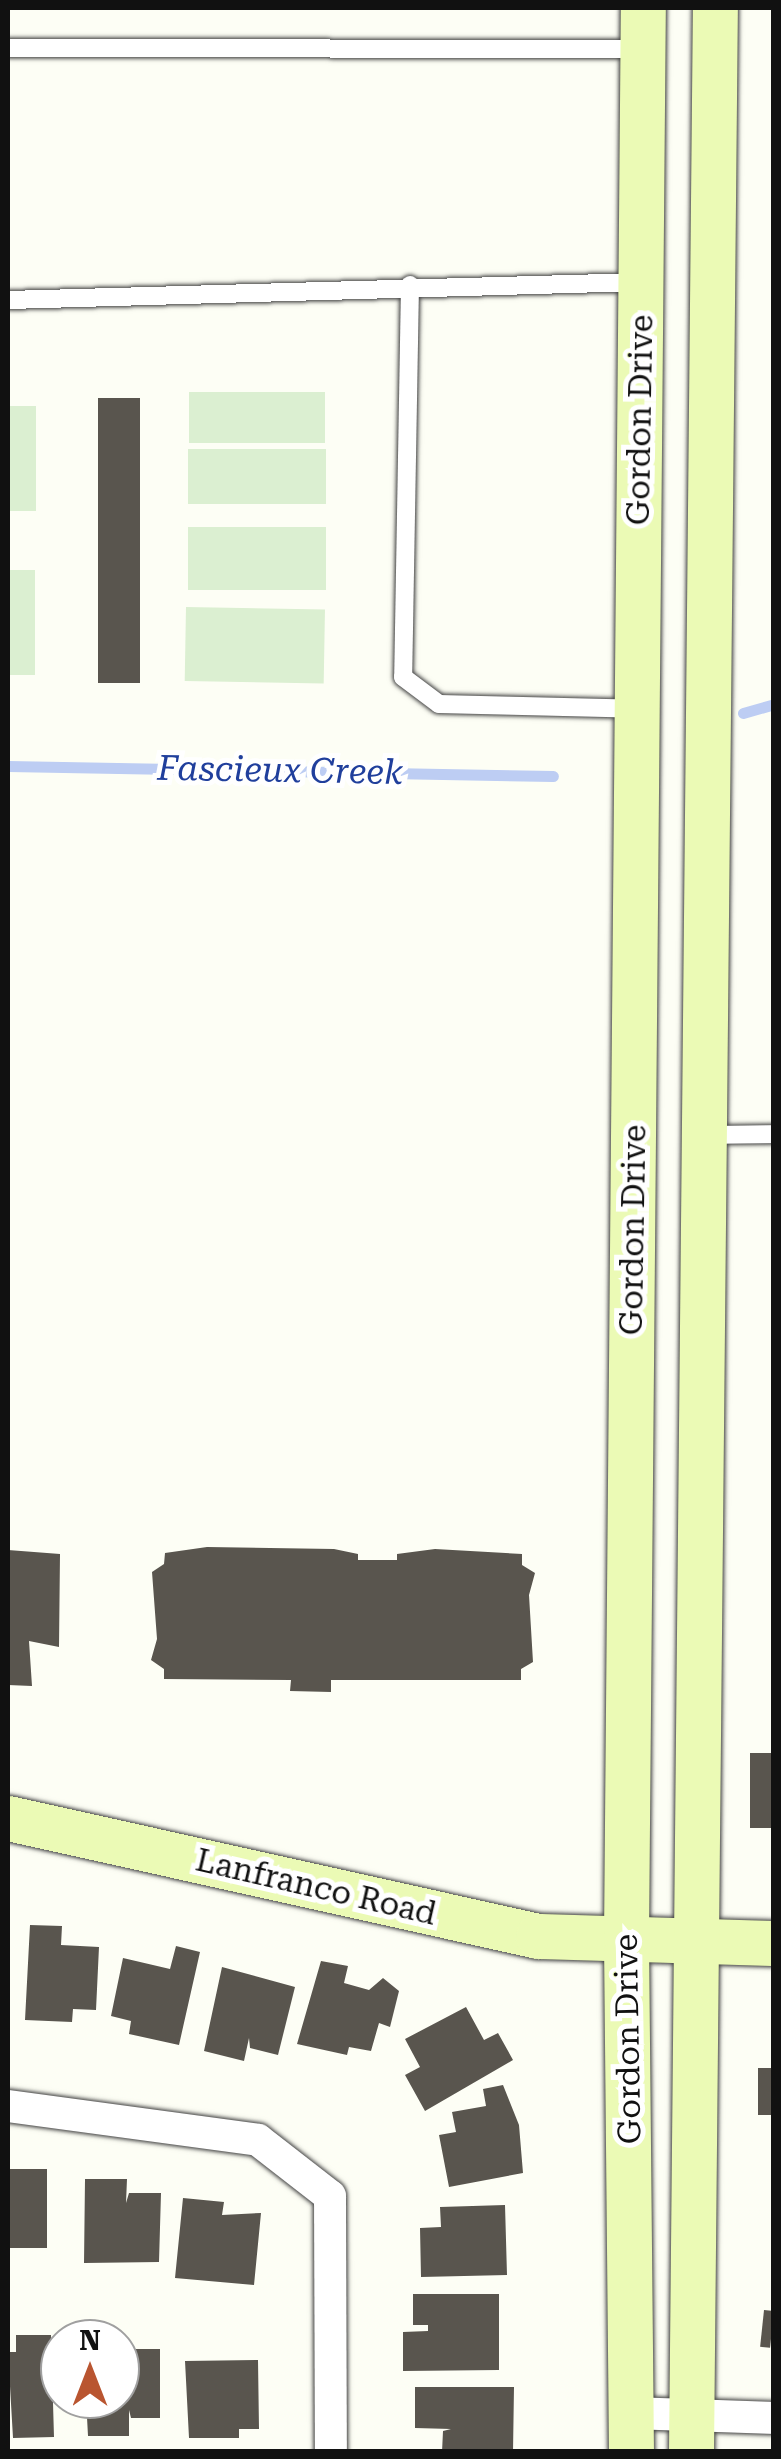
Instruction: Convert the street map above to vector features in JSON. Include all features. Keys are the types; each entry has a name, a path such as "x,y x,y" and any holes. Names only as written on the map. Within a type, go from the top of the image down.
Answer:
{"main road":[{"name":"Gordon Drive","path":"691,2433 715,8"},
{"name":"Gordon Drive","path":"632,2432 626,1938 643,28"},
{"name":"Lanfranco Road","path":"8,1818 538,1936 774,1943"}],"street":[{"path":"8,2106 258,2140 330,2196 330,2452"},
{"path":"632,2432 691,2433 774,2418"}],"lane":[{"path":"8,48 643,28"},
{"path":"8,300 286,295 410,285 641,282"},
{"path":"410,285 403,677 439,704 637,710"},
{"path":"705,1135 774,1134"}],"green space":[{"path":"189,392 325,392 325,443 189,443"},
{"path":"8,406 36,406 36,511 8,511"},
{"path":"188,449 326,449 326,504 188,504"},
{"path":"188,527 326,527 326,590 188,590"},
{"path":"8,570 35,570 35,675 8,675"},
{"path":"186,607 325,609 324,683 185,681"}],"building":[{"path":"98,398 140,398 140,683 98,683"},
{"path":"207,1547 334,1549 358,1554 358,1560 397,1560 397,1554 435,1549 522,1554 522,1565 535,1573 529,1595 533,1662 521,1669 521,1680 331,1680 331,1692 290,1691 291,1680 164,1679 164,1669 151,1660 157,1639 152,1572 164,1564 165,1553"},
{"path":"8,1550 60,1554 59,1647 29,1641 32,1686 8,1685"},
{"path":"750,1753 774,1753 774,1828 750,1828"},
{"path":"30,1925 62,1926 61,1945 99,1947 96,2010 73,2009 72,2022 25,2020"},
{"path":"176,1946 200,1952 179,2045 129,2034 131,2021 111,2016 123,1958 170,1969"},
{"path":"321,1961 348,1966 344,1983 369,1990 383,1978 399,1991 390,2027 379,2023 371,2051 349,2047 347,2055 297,2044"},
{"path":"222,1967 295,1987 278,2055 250,2048 249,2038 244,2061 204,2051"},
{"path":"466,2007 484,2040 498,2033 513,2060 425,2111 405,2075 420,2067 405,2039"},
{"path":"758,2068 774,2068 774,2115 758,2115"},
{"path":"503,2085 519,2125 523,2173 449,2187 439,2135 456,2132 452,2112 486,2106 483,2089"},
{"path":"8,2169 47,2169 47,2248 8,2248"},
{"path":"85,2179 127,2179 126,2203 129,2193 161,2193 159,2262 84,2263"},
{"path":"183,2198 224,2202 222,2215 261,2213 254,2285 175,2278"},
{"path":"505,2205 507,2275 421,2277 420,2228 441,2227 440,2207"},
{"path":"413,2294 499,2294 499,2370 403,2371 403,2332 428,2331 428,2325 413,2325"},
{"path":"764,2310 774,2311 770,2348 760,2347"},
{"path":"16,2335 40,2335 40,2419 53,2419 54,2437 13,2438 8,2352 16,2352"},
{"path":"140,2349 160,2349 160,2418 140,2418"},
{"path":"258,2360 259,2429 239,2429 239,2438 189,2438 185,2361"},
{"path":"415,2387 514,2387 513,2452 442,2452 443,2431 451,2429 415,2428"},
{"path":"87,2419 129,2419 129,2436 88,2436"}],"waterway":[{"name":"Fascieux Creek","path":"743,713 774,704"},
{"name":"Fascieux Creek","path":"8,766 553,776"}]}
